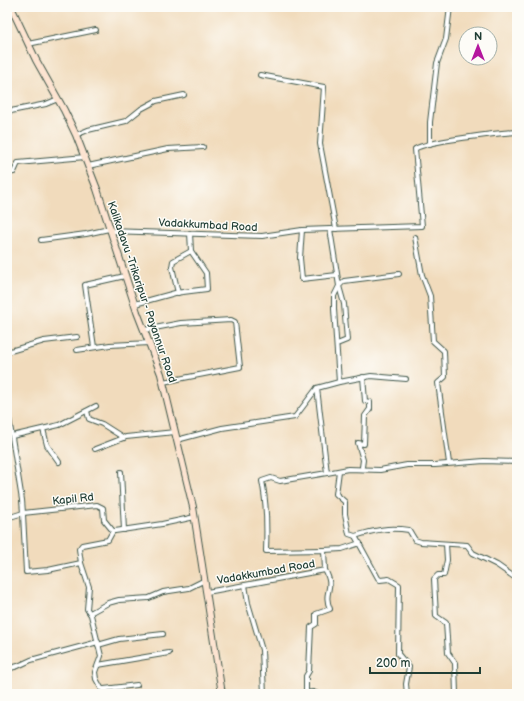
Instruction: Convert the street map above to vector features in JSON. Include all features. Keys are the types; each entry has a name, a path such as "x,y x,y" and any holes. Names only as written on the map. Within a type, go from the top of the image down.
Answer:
{"main road":[{"name":"Kalikadavu -Trikaripur - Payannur Road","path":"11,7 28,44 76,135 85,157 109,230 163,382 195,517 222,694"}],"street":[{"path":"450,7 443,50 437,63 430,122 430,144 493,134 517,132"},
{"path":"28,44 96,30"},
{"path":"260,75 324,86 320,144 336,228"},
{"path":"76,135 88,130 126,121 141,109 156,101 184,95"},
{"path":"11,111 46,104 58,99"},
{"name":"Vadakkumbad Road","path":"41,240 109,230 262,236 302,230 422,226 414,151 418,147 430,144"},
{"path":"88,166 168,149 202,147"},
{"path":"7,172 14,172 18,163 85,157"},
{"path":"330,229 339,286 344,304 347,340 337,344"},
{"path":"302,230 300,258 302,279 337,275"},
{"path":"135,304 178,293 207,289 206,273 191,251 190,233"},
{"path":"415,237 422,275 430,296 433,341 444,351 445,377 438,384 449,463"},
{"path":"178,293 172,267 173,261 191,251"},
{"path":"339,382 334,296 339,286 344,281 399,274"},
{"path":"94,347 85,285 125,276"},
{"path":"144,330 181,323 231,320 235,322 240,367 163,382"},
{"path":"7,352 44,341 77,337"},
{"path":"77,350 117,344 150,343"},
{"path":"177,440 222,428 295,417 317,388 339,382 371,376 406,379"},
{"path":"362,467 363,460 358,443 364,444 365,416 370,409 370,402 365,401 363,377"},
{"path":"317,388 327,473 339,470 380,470 408,465 484,461 517,462"},
{"path":"7,406 22,500 26,572 29,573 48,570 81,562"},
{"path":"12,436 59,425 96,406"},
{"path":"87,411 89,419 102,424 124,438"},
{"path":"43,429 47,445 59,462"},
{"path":"95,449 124,438 175,432"},
{"path":"339,470 336,494 345,502 345,514 349,534 355,536 360,543 378,578 380,580 389,579 399,585 398,654 409,667 406,684 407,694"},
{"path":"121,472 124,530"},
{"name":"Vadakkumbad Road","path":"207,592 325,570 324,550 266,551 265,514 267,503 262,481 272,478 280,480 327,473"},
{"name":"Kapil Rd","path":"7,518 23,514 101,506 103,508 104,520 113,531"},
{"path":"108,694 98,685 96,679 95,672 101,660 90,613 87,609 86,602 89,587 81,562 80,547 108,540 113,531 195,517"},
{"path":"355,536 380,528 398,528 409,530 416,540 467,545 473,553 497,565 517,579"},
{"path":"324,550 342,549 360,543"},
{"path":"446,544 447,560 444,575 438,575 434,579 436,616 446,623 448,653 455,663 456,694"},
{"path":"306,693 306,676 309,671 311,627 316,624 316,614 330,609 326,601 330,586 330,578 325,570"},
{"path":"90,613 108,603 119,600 149,598 163,592 189,588 205,580"},
{"path":"245,585 262,650 264,694"},
{"path":"7,669 31,660 98,643 163,634"},
{"path":"98,665 169,653"},
{"path":"103,689 137,685"},
{"path":"294,694 316,692 318,694"}]}
